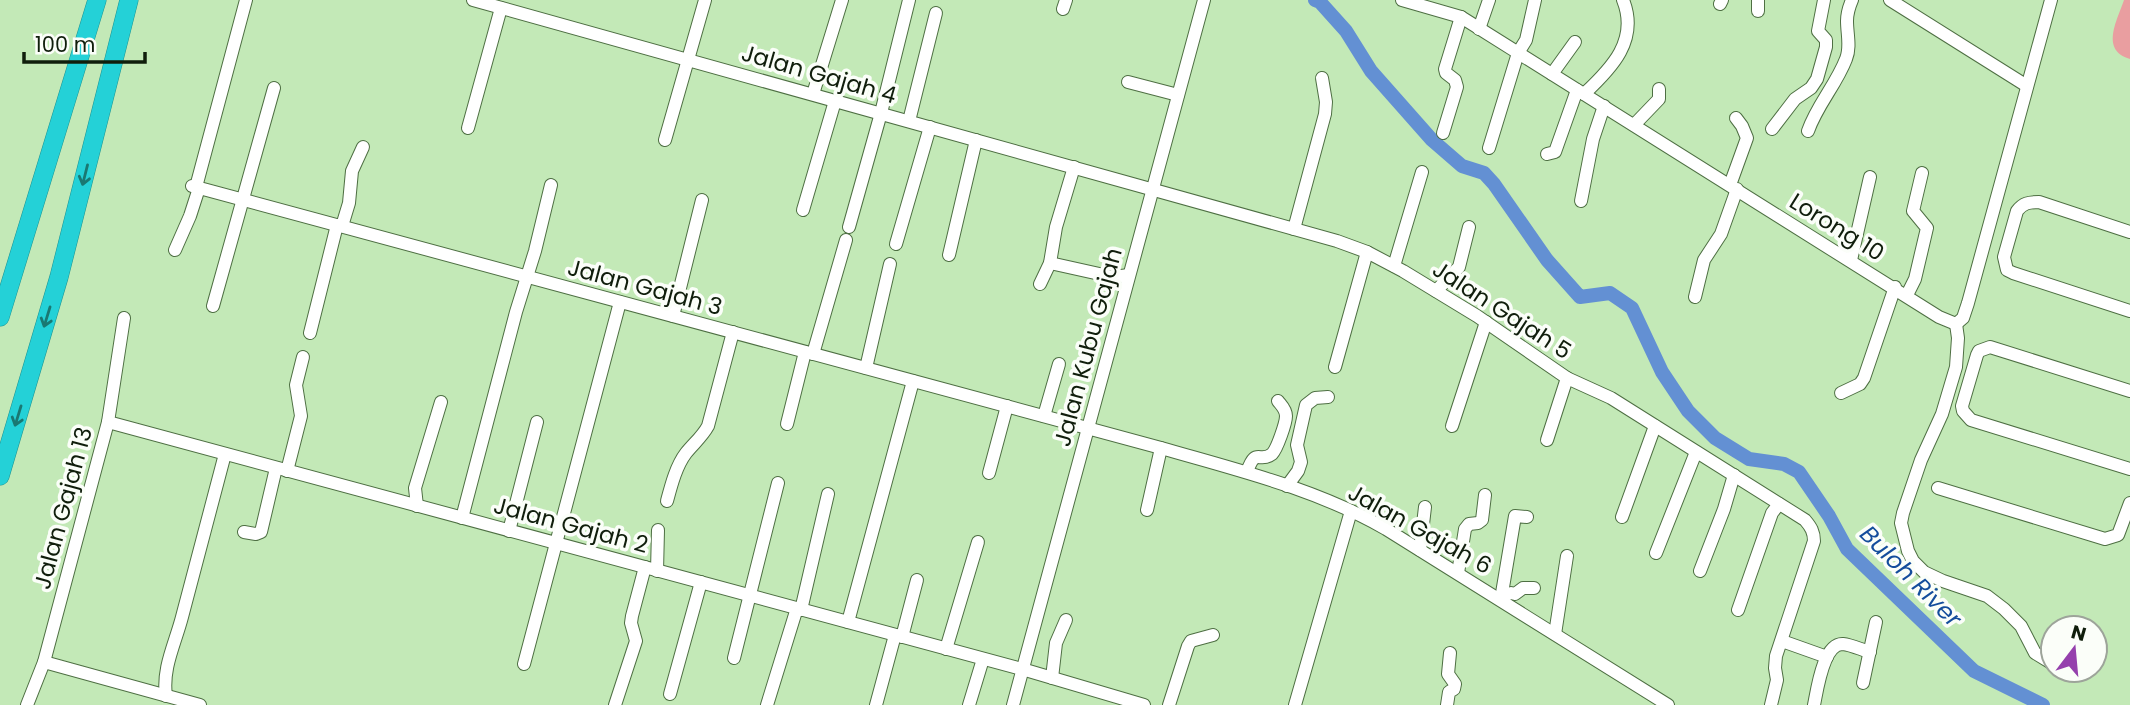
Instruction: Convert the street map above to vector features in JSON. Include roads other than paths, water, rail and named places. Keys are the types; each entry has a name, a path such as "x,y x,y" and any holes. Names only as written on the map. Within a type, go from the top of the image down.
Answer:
{"highway":[{"path":"0,317 97,0"},
{"path":"0,476 59,277 129,0"}],"street":[{"path":"175,250 190,216 246,0"},
{"name":"Jalan Gajah 4","path":"473,0 1153,189"},
{"path":"665,140 705,0"},
{"path":"813,94 842,0"},
{"path":"788,424 847,234 909,0"},
{"name":"Jalan Kubu Gajah","path":"1013,705 1204,0"},
{"name":"Lorong 10","path":"1402,0 1428,4 1461,17 1940,317 1956,324"},
{"path":"1479,29 1489,0"},
{"path":"1489,148 1518,53 1526,40 1535,0"},
{"path":"1547,154 1555,152 1581,92 1618,58 1628,27 1628,11 1623,0"},
{"path":"1772,129 1795,99 1811,88 1817,79 1826,47 1826,40 1818,31 1824,0"},
{"path":"1808,131 1813,116 1847,57 1847,22 1852,0"},
{"path":"1890,0 2027,86"},
{"path":"2039,655 2035,653 2021,626 1987,596 1924,572 1908,551 1901,523 1921,460 1942,414 1956,367 1956,324 1963,318 1968,303 2051,0"},
{"path":"468,128 501,8"},
{"path":"909,121 936,13"},
{"path":"1443,133 1457,87 1455,80 1445,69 1461,17"},
{"path":"1552,74 1576,42"},
{"path":"1294,229 1325,114 1322,78"},
{"path":"1128,82 1178,95"},
{"path":"213,306 274,88"},
{"path":"1634,125 1659,99 1659,89"},
{"path":"803,211 835,101"},
{"path":"1581,201 1593,139 1604,106"},
{"path":"1695,297 1704,260 1721,234 1747,138 1736,118"},
{"path":"896,244 930,127"},
{"path":"949,255 976,140"},
{"path":"310,333 349,203 352,170 363,147"},
{"path":"1040,284 1050,263 1056,227 1074,167"},
{"path":"1394,266 1422,172"},
{"path":"1907,295 1915,279 1927,228 1913,211 1922,173"},
{"path":"1851,260 1870,177"},
{"path":"461,518 551,185"},
{"name":"Jalan Gajah 3","path":"196,187 1088,428"},
{"name":"Jalan Gajah 5","path":"1153,189 1367,252 1486,322 1567,378 1611,398 1805,520 1814,534 1814,541 1782,641"},
{"path":"673,316 702,200"},
{"path":"2130,232 2039,202 2025,203 2017,211 2004,263 2012,273 2130,311"},
{"path":"1436,292 1459,267 1469,227"},
{"path":"1335,367 1367,252"},
{"path":"1050,263 1113,277 1129,275"},
{"path":"866,368 890,264"},
{"path":"1841,393 1860,384 1864,378 1895,287"},
{"path":"524,664 621,302"},
{"name":"Jalan Gajah 13","path":"27,705 44,662 108,422 124,318"},
{"path":"1452,426 1486,322"},
{"path":"667,501 684,454 702,438 708,426 733,332"},
{"path":"2130,391 1990,347 1984,348 1977,355 1962,406 1971,420 2130,469"},
{"path":"244,532 258,534 262,530 301,416 296,385 303,358"},
{"path":"1044,416 1059,364"},
{"path":"1547,440 1567,378"},
{"path":"848,622 913,381"},
{"path":"1287,486 1300,467 1297,439 1306,405 1315,398 1328,397"},
{"path":"1247,472 1251,460 1256,456 1266,457 1272,453 1279,441 1286,416 1278,401"},
{"path":"417,506 415,488 442,402"},
{"path":"989,473 1007,406"},
{"name":"Jalan Gajah 2","path":"108,422 1022,669 1127,703 1144,705"},
{"path":"509,530 537,422"},
{"path":"1622,517 1655,426"},
{"name":"Jalan Gajah 6","path":"1088,428 1247,472 1364,516 1502,598 1668,705"},
{"path":"1147,510 1161,448"},
{"path":"1656,553 1696,452"},
{"path":"166,696 165,670 225,454"},
{"path":"1700,571 1734,475"},
{"path":"734,658 778,483"},
{"path":"1938,488 2105,539 2118,535 2130,503"},
{"path":"767,705 799,609 828,494"},
{"path":"1458,573 1465,529 1469,524 1482,520 1485,495"},
{"path":"1738,610 1772,513 1779,504"},
{"path":"1420,550 1425,507"},
{"path":"1295,705 1351,511"},
{"path":"1502,598 1515,516 1527,517"},
{"path":"615,705 636,641 632,616 651,569 658,530"},
{"path":"946,649 978,542"},
{"path":"1555,634 1567,556"},
{"path":"876,705 917,580"},
{"path":"670,694 701,582"},
{"path":"1502,598 1523,588 1534,589"},
{"path":"1052,678 1056,643 1066,620"},
{"path":"1863,683 1876,622"},
{"path":"1169,705 1191,641 1213,635"},
{"path":"1771,705 1777,680 1776,656 1782,641 1827,657"},
{"path":"1814,705 1822,666 1839,644 1870,652"},
{"path":"1447,705 1449,692 1454,689 1455,684 1448,674 1450,653"},
{"path":"969,705 983,659"},
{"path":"44,662 200,705"}],"waterway":[{"name":"Buloh River","path":"1315,0 1320,2 1346,31 1371,71 1432,140 1462,166 1484,173 1494,184 1547,260 1580,297 1610,293 1632,308 1662,372 1688,411 1715,438 1749,459 1784,464 1799,472 1829,516 1847,549 1974,671 2043,705"}]}
